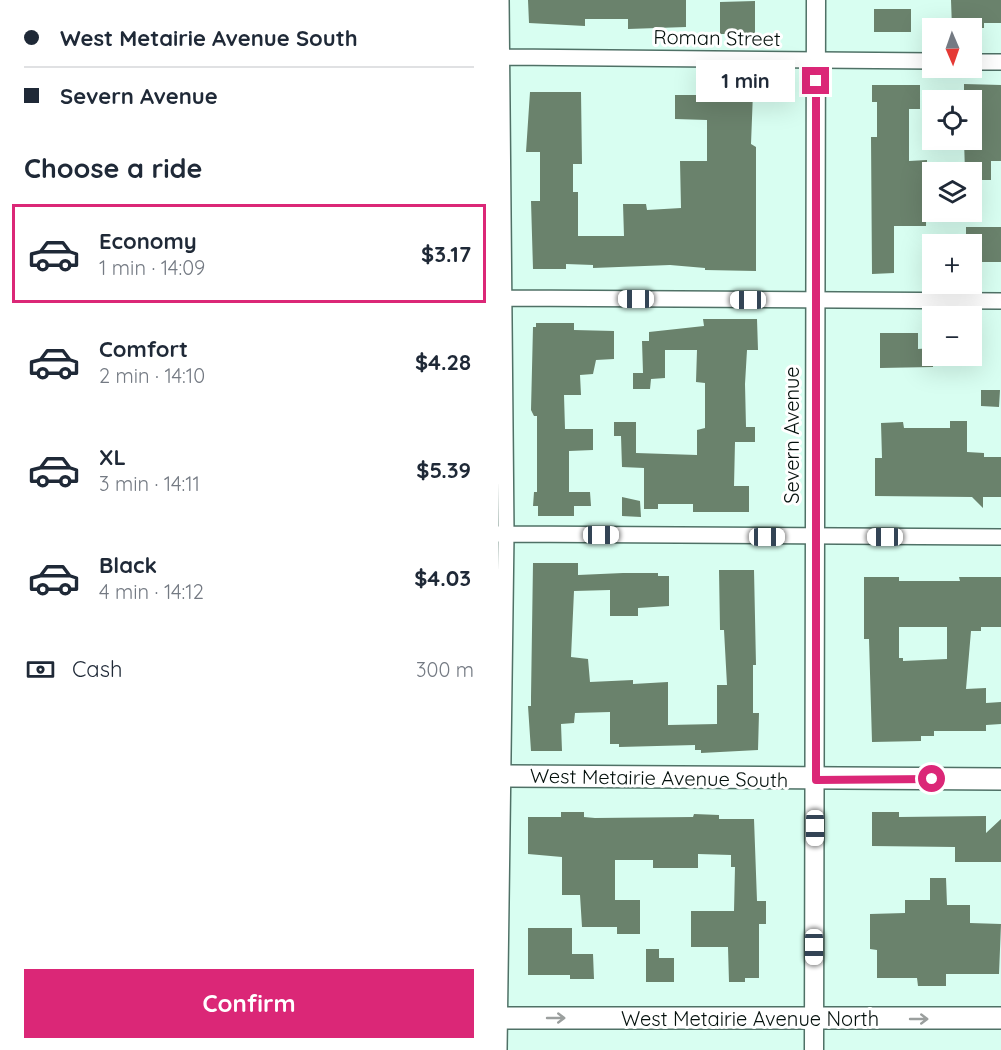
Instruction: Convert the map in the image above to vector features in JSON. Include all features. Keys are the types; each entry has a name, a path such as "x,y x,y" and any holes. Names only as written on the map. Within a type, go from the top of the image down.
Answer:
{"main road":[{"name":"West Metairie Avenue South","path":"501,776 816,780 1001,779"},
{"name":"West Metairie Avenue North","path":"499,1018 1001,1018"}],"street":[{"path":"499,1050 502,534 501,0"},
{"name":"Severn Avenue","path":"814,1050 816,0"},
{"name":"Roman Street","path":"502,57 922,61"},
{"path":"982,62 1001,62"},
{"path":"502,298 1001,301"},
{"path":"502,534 1001,537"}],"building":[{"path":"528,0 686,0 686,27 628,29 628,19 585,19 585,26 529,23"},
{"path":"951,0 1001,0 1001,23 984,23 984,28 982,28 982,18 952,18"},
{"path":"755,1 755,34 720,34 720,2"},
{"path":"874,9 911,9 911,32 874,32"},
{"path":"964,84 1001,85 1001,161 991,161 991,180 982,180 982,162 965,162 964,150 982,150 982,90 964,90"},
{"path":"872,85 920,85 920,109 909,109 909,161 927,160 927,162 922,162 922,222 926,222 926,226 894,226 894,273 872,274 871,137 877,137 877,102 872,102"},
{"path":"530,92 581,92 582,164 573,164 573,192 578,192 578,236 624,236 623,204 646,204 647,210 681,208 680,161 707,161 707,120 675,119 675,95 696,95 696,92 753,92 751,144 756,147 756,271 705,270 705,268 670,265 593,268 593,265 566,264 566,269 533,269 531,201 540,201 540,152 526,152"},
{"path":"966,227 1001,227 1001,262 982,262 982,234 966,234"},
{"path":"703,319 757,319 758,350 747,350 745,384 746,427 755,427 755,442 735,442 734,486 749,486 749,512 693,512 693,504 658,504 658,509 644,509 644,468 622,467 621,436 614,436 614,422 636,422 636,453 697,455 697,430 705,428 705,383 696,382 697,350 665,350 665,378 651,379 650,389 633,389 633,373 643,373 642,341 649,341 649,332 704,326"},
{"path":"536,323 574,323 574,330 614,331 614,359 596,360 593,374 580,375 581,395 564,395 565,429 593,429 593,450 569,451 569,492 590,492 591,506 574,506 574,516 538,516 538,506 533,506 534,492 537,492 537,416 534,416 531,410 533,327 536,327"},
{"path":"880,333 918,333 918,349 922,349 922,366 933,366 933,367 880,368"},
{"path":"981,390 1000,390 999,407 981,406"},
{"path":"950,421 967,421 967,452 984,453 984,457 1001,457 1001,497 983,497 983,508 972,497 875,496 875,458 882,458 881,423 903,422 904,428 950,428"},
{"path":"622,497 640,501 641,517 622,516"},
{"path":"533,563 578,563 578,575 658,573 658,576 669,576 669,606 638,608 638,616 610,616 610,590 574,591 571,657 588,659 590,682 633,680 633,684 668,682 668,725 717,724 717,685 727,685 724,630 720,630 719,570 754,570 756,665 753,665 753,713 759,713 758,750 701,753 701,750 695,750 695,745 619,747 619,744 610,744 610,712 575,713 574,723 561,724 562,751 531,751 528,706 531,706"},
{"path":"864,577 899,577 899,581 960,581 959,577 1001,577 1001,627 981,627 981,631 971,631 966,689 986,688 986,703 1001,702 1001,724 986,725 986,731 934,731 934,736 921,736 921,741 872,742 869,639 864,639","holes":["899,627 947,627 947,659 903,661 903,658 899,658"]},
{"path":"561,812 584,812 584,817 595,818 693,817 694,814 719,815 719,819 754,819 757,901 766,901 766,924 759,924 759,978 745,978 745,982 729,982 728,947 691,947 691,911 734,911 735,867 731,867 731,855 698,854 698,868 653,868 653,860 615,860 615,900 640,900 640,934 617,934 617,927 582,927 580,895 562,895 562,857 528,854 528,817 561,817"},
{"path":"872,812 899,812 899,817 986,816 986,833 1001,819 1001,862 955,862 955,847 872,846"},
{"path":"930,878 946,878 947,905 970,905 970,923 1001,924 999,974 946,974 946,986 918,986 917,978 877,978 877,950 870,949 870,914 905,913 905,900 930,900"},
{"path":"528,928 572,928 572,954 593,954 594,979 570,979 570,975 528,975"},
{"path":"646,949 659,949 659,958 674,958 674,982 646,982"}],"route":[{"path":"816,81 816,780 932,779"}]}
